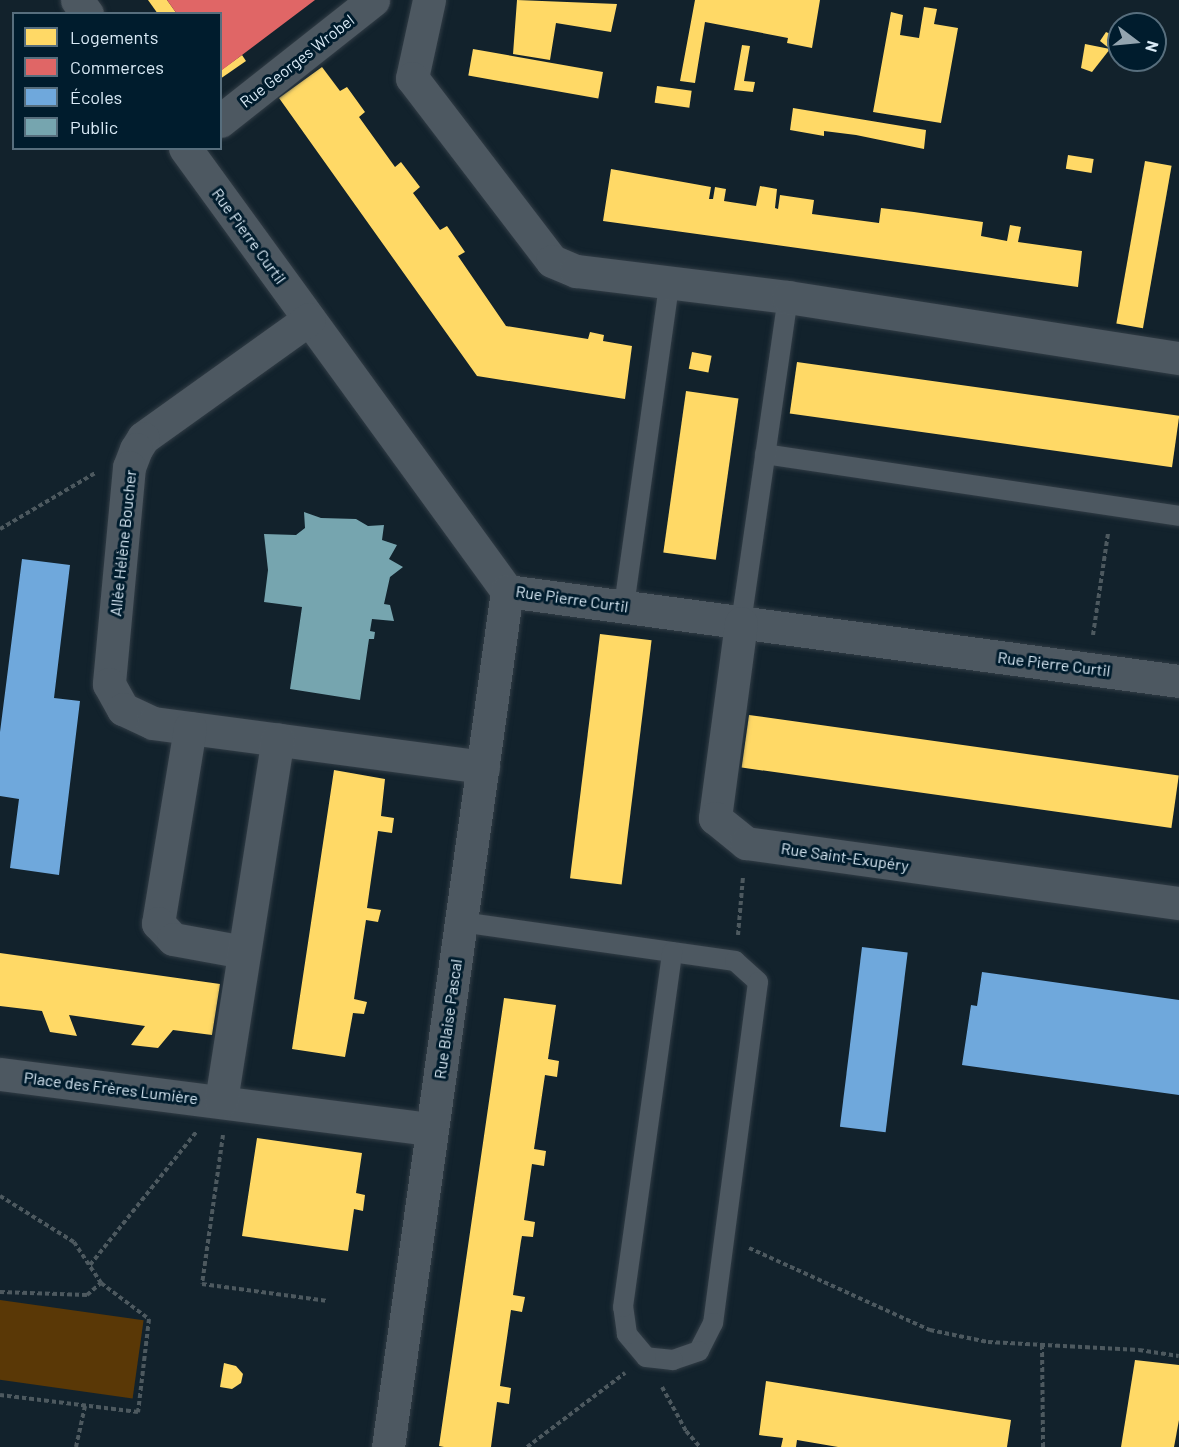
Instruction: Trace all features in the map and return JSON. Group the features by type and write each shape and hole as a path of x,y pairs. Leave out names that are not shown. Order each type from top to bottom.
{"street":[{"name":"Rue Georges Wrobel","path":"222,119 373,0"},
{"path":"429,0 412,78 552,261 576,271 788,297 1179,358"},
{"name":"Rue Pierre Curtil","path":"186,150 507,591 1179,681"},
{"name":"Allée Hélène Boucher","path":"309,319 143,438 136,449 129,467 109,684 123,709 153,723 483,767"},
{"name":"Rue Blaise Pascal","path":"388,1447 507,591"},
{"path":"741,623 715,818 746,843"},
{"path":"190,728 158,923 173,939 244,952"},
{"path":"221,1101 278,740"},
{"name":"Rue Saint-Exupéry","path":"746,843 1179,903"},
{"name":"Place des Frères Lumière","path":"0,1074 432,1129"}],"lane":[{"path":"624,606 669,284"},
{"path":"741,623 788,297"},
{"path":"765,454 1179,516"},
{"path":"461,922 672,952 735,961 758,982 713,1323 699,1351 673,1360 646,1357 627,1334 623,1307 672,952"}],"path":[{"path":"0,529 136,449"},
{"path":"1089,668 1112,506"},
{"path":"735,961 746,843"},
{"path":"90,1265 221,1101"},
{"path":"221,1101 224,1125 202,1284 328,1301"},
{"path":"0,1196 74,1242 101,1283 149,1319 138,1412 0,1395"},
{"path":"724,1237 930,1330 988,1342 1139,1350 1179,1356"},
{"path":"0,1292 87,1295 101,1283"},
{"path":"1042,1345 1043,1447"},
{"path":"527,1447 646,1357 686,1431 700,1447"},
{"path":"76,1447 85,1406"}],"shaded area":[{"path":"0,1300 144,1320 133,1398 0,1380"}],"building: Logements":[{"path":"148,0 167,0 176,12 157,12"},
{"path":"517,0 617,4 611,32 556,23 550,60 513,54"},
{"path":"695,0 820,0 812,48 787,43 788,38 705,22 695,83 680,81"},
{"path":"924,7 937,9 934,24 958,28 941,123 873,112 891,12 903,15 900,35 919,38"},
{"path":"1106,32 1107,32 1107,47 1100,41"},
{"path":"1085,44 1107,48 1107,53 1092,72 1081,68"},
{"path":"742,45 750,46 744,81 755,82 753,92 734,90"},
{"path":"473,49 603,72 598,99 468,76"},
{"path":"242,55 246,61 222,78 222,70"},
{"path":"322,67 340,91 347,87 365,112 359,117 395,167 401,162 420,187 413,193 440,230 447,226 465,252 458,256 506,326 588,339 590,332 604,335 603,341 632,346 625,399 477,376 279,98"},
{"path":"657,86 692,91 689,108 655,103"},
{"path":"793,108 926,130 924,149 856,135 824,131 824,136 790,130"},
{"path":"1068,155 1094,159 1091,173 1066,169"},
{"path":"1145,161 1172,166 1143,328 1116,323"},
{"path":"611,169 711,187 709,199 713,199 715,187 726,189 724,201 756,206 760,186 777,189 775,208 778,209 780,195 814,200 812,214 879,223 881,208 914,212 983,222 981,236 1007,241 1010,225 1021,227 1018,242 1082,251 1078,287 603,221"},
{"path":"692,352 712,356 708,373 689,369"},
{"path":"797,362 1179,416 1172,467 790,413"},
{"path":"686,391 738,398 716,560 663,552"},
{"path":"600,634 652,640 622,885 570,878"},
{"path":"749,715 1179,775 1171,828 742,767"},
{"path":"334,770 385,779 381,816 394,818 392,833 378,831 367,908 381,910 378,922 366,920 354,999 367,1002 364,1014 353,1013 345,1057 292,1049"},
{"path":"0,953 220,984 212,1035 173,1030 158,1048 131,1045 145,1026 69,1015 77,1036 50,1032 42,1011 0,1006"},
{"path":"504,998 556,1005 548,1059 559,1061 557,1077 545,1075 534,1149 546,1151 544,1166 532,1164 524,1220 535,1222 533,1237 522,1236 513,1295 525,1297 522,1312 511,1310 500,1386 511,1388 509,1404 497,1402 491,1447 444,1447 439,1446"},
{"path":"257,1138 362,1153 356,1193 365,1195 363,1211 354,1209 348,1251 242,1236"},
{"path":"1135,1360 1179,1365 1179,1420 1174,1447 1121,1447"},
{"path":"224,1363 236,1366 243,1374 241,1383 232,1389 220,1387"},
{"path":"766,1381 1011,1420 1007,1447 838,1447 797,1440 796,1447 781,1447 783,1438 759,1435"}],"building: Commerces":[{"path":"167,0 315,0 222,70 222,12 176,12"}],"building: Écoles":[{"path":"22,559 70,565 54,698 80,701 59,875 10,868 19,799 0,796 0,732"},
{"path":"862,947 908,953 886,1132 840,1127"},
{"path":"982,972 1179,1000 1179,1095 962,1065 971,1005 977,1006"}],"building: Public":[{"path":"304,512 321,518 356,519 368,526 384,525 382,540 397,545 389,559 403,567 390,577 384,604 390,605 394,621 372,619 370,631 375,632 374,639 369,639 360,700 290,689 302,607 264,602 268,570 264,534 296,535 305,528"}]}
